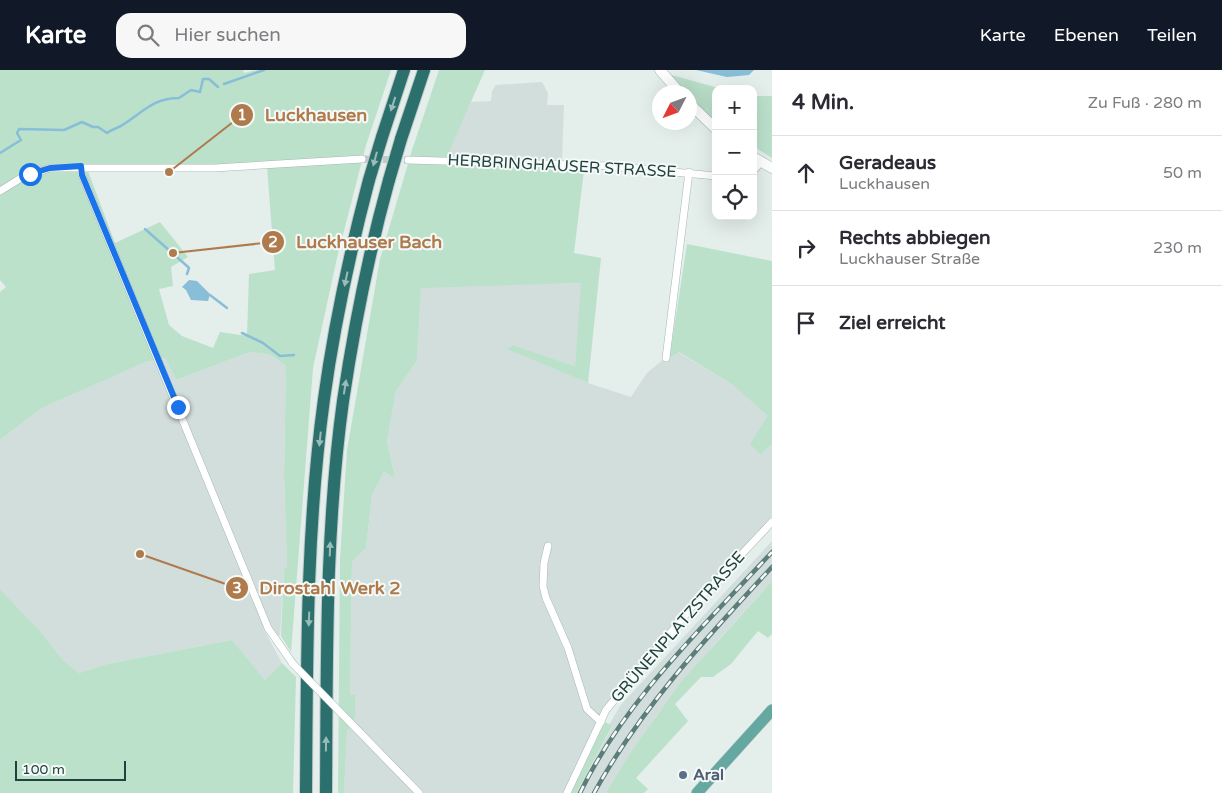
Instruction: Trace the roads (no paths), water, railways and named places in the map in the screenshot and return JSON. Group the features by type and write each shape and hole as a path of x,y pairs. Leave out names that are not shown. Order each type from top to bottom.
{"highway":[{"path":"306,793 311,541 324,400 334,338 369,180 404,70"},
{"path":"326,793 330,540 343,402 360,301 389,180 424,70"}],"main road":[{"path":"660,70 673,85"},
{"path":"697,111 712,125"},
{"path":"757,159 772,168"},
{"path":"697,793 772,710"}],"street":[{"path":"0,191 21,178 44,169 81,166 215,168 362,159"},
{"name":"HERBRINGHAUSER STRASSE","path":"408,160 609,166 712,175"},
{"path":"81,166 82,175 268,628 293,664 419,793"},
{"path":"666,358 689,172"},
{"name":"GRÜNENPLATZSTRASSE","path":"566,793 606,710 629,680 692,607 772,522"},
{"path":"548,546 544,563 546,598 568,648 587,709 601,722"}],"water":[{"path":"696,70 754,70 749,75 727,77"},
{"path":"189,280 197,281 210,294 208,301 191,300 186,290 182,287"}],"waterway":[{"path":"224,84 264,70"},
{"path":"0,153 21,140 17,133 19,129 64,130 82,122 98,127 107,133 163,100 179,98 191,90 200,92 203,79 209,79 218,87"},
{"path":"145,229 189,268 187,274"},
{"path":"210,295 227,308"},
{"path":"242,333 263,343 280,356 294,355"}],"tunnel":[{"path":"362,159 408,160"}],"railway":[{"path":"580,793 598,759 642,696 693,637 772,552"},
{"path":"594,793 632,732 676,675 772,567"}],"place":[{"name":"Luckhausen","path":"169,172"},
{"name":"Luckhauser Bach","path":"173,253"},
{"name":"Dirostahl Werk 2","path":"140,554"},
{"name":"Aral","path":"683,775"}]}
